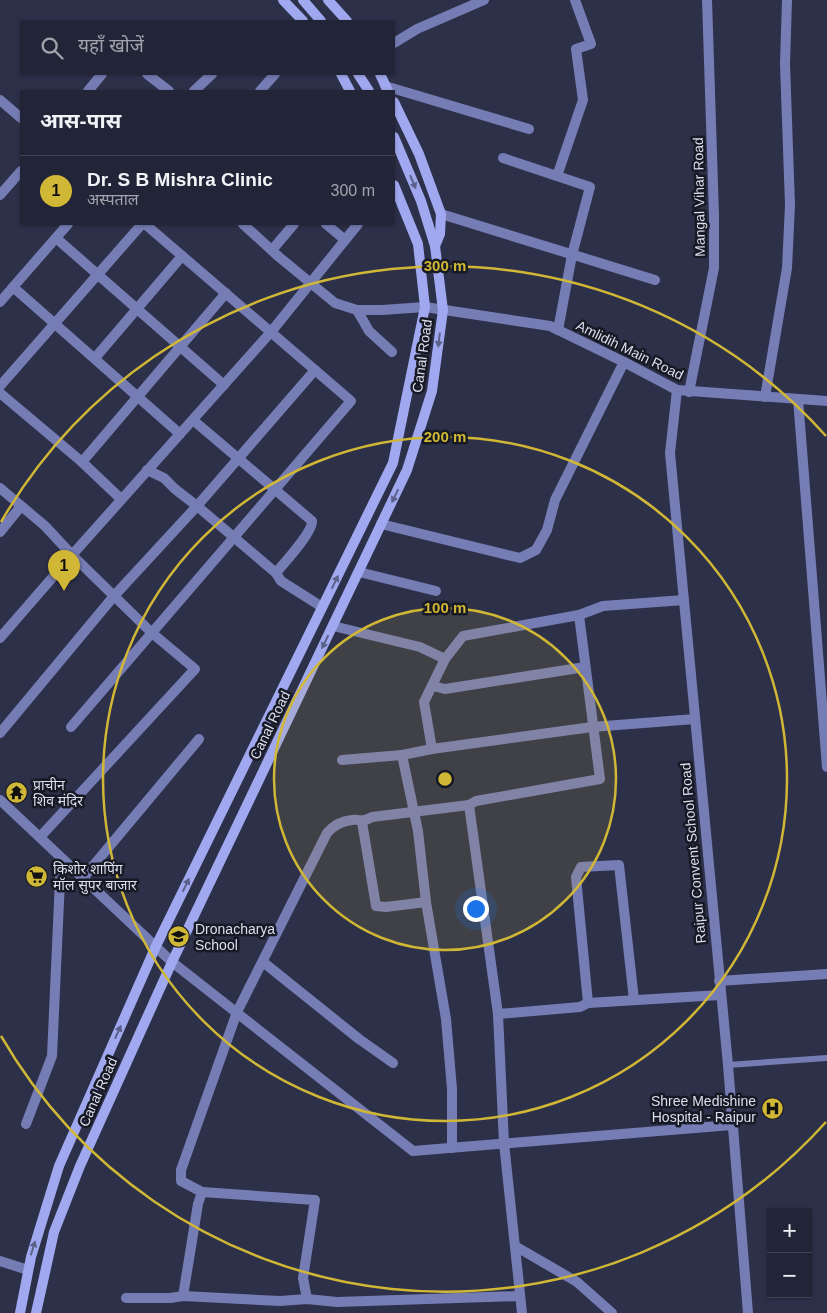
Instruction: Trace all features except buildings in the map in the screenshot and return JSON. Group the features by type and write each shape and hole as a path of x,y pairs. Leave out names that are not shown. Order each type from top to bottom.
{"main road":[{"path":"283,0 302,20"},
{"path":"303,0 319,20"},
{"path":"328,0 346,20"},
{"path":"342,75 349,90"},
{"path":"359,75 368,90"},
{"path":"380,75 387,88"},
{"path":"395,104 419,154 441,214 440,234 435,246"},
{"name":"Canal Road","path":"36,1313 54,1232 80,1166 172,962 407,470 432,391 442,310 435,246 420,201 395,139"},
{"name":"Canal Road","path":"20,1313 31,1257 59,1166 156,946 393,463 425,307 418,244 395,187"}],"street":[{"path":"395,42 417,29 484,0"},
{"path":"558,176 583,100 576,50 591,44 575,0"},
{"name":"Mangal Vihar Road","path":"689,392 714,268 707,0"},
{"path":"765,397 787,268 790,205 785,64 787,0"},
{"path":"89,90 101,75"},
{"path":"148,75 168,90"},
{"path":"195,90 211,75"},
{"path":"261,90 274,75"},
{"path":"395,90 529,129"},
{"path":"0,100 20,117"},
{"path":"503,158 590,187 572,255 558,330"},
{"path":"1,191 20,172"},
{"path":"441,214 655,280"},
{"path":"0,302 67,225"},
{"path":"0,386 142,225"},
{"path":"71,728 351,401 144,225"},
{"name":"Amlidih Main Road","path":"244,225 335,303 357,310 425,307 550,326 677,390 827,401"},
{"path":"272,250 293,225"},
{"path":"327,225 345,240"},
{"path":"0,638 271,332 357,225"},
{"path":"56,238 224,385"},
{"path":"95,358 182,256"},
{"path":"13,287 180,434"},
{"path":"82,462 226,293"},
{"path":"357,310 369,331 392,352"},
{"path":"382,524 520,558 536,550 547,530 554,500 624,362"},
{"path":"0,733 114,596 197,506 315,370"},
{"name":"Raipur Convent School Road","path":"677,390 670,453 728,1065 748,1313"},
{"path":"0,393 82,462 121,500"},
{"path":"798,399 827,767"},
{"path":"192,420 312,520 307,534 276,573"},
{"path":"148,470 164,478 175,490 197,506 276,573 281,581 322,607"},
{"path":"0,488 45,526 152,633 195,669 40,838"},
{"path":"0,532 21,506"},
{"path":"359,572 436,591"},
{"path":"432,748 424,702 445,659 463,636 579,615 603,606 684,600"},
{"path":"307,1299 304,1278 315,1200 202,1192 181,1181 181,1170 237,1012 326,833 333,826 353,820 362,822 372,817 469,805 476,801 600,780 579,615"},
{"path":"333,626 420,647 445,659"},
{"path":"432,686 445,689 585,667"},
{"path":"342,760 402,755 432,748 592,727 695,719"},
{"path":"82,878 199,739"},
{"path":"402,755 418,831 426,902 446,1019 452,1089 452,1148"},
{"path":"0,800 172,962 413,1151 732,1125"},
{"path":"469,805 498,1014 504,1144 522,1313"},
{"path":"362,822 376,906 386,907 426,902"},
{"path":"26,1124 52,1056 61,858"},
{"path":"588,1003 576,877 581,867 619,865 634,1000"},
{"path":"263,962 393,1064"},
{"path":"719,981 827,974"},
{"path":"498,1014 580,1007 588,1003 720,995"},
{"path":"183,1296 198,1204 202,1192"},
{"path":"515,1246 577,1282 612,1313"},
{"path":"0,1261 28,1270"},
{"path":"126,1298 170,1298 183,1296 280,1301 307,1299 337,1302 520,1296"}],"lane":[{"path":"728,1065 827,1058"}],"place":[{"name":"Dr. S B Mishra Clinic","path":"64,591"},
{"name":"प्राचीन शिव मंदिर","path":"17,793"},
{"name":"किशोर शापिंग मॉल सुपर बाजार","path":"37,877"},
{"name":"Dronacharya School","path":"179,937"},
{"name":"Shree Medishine Hospital - Raipur","path":"772,1109"}]}
